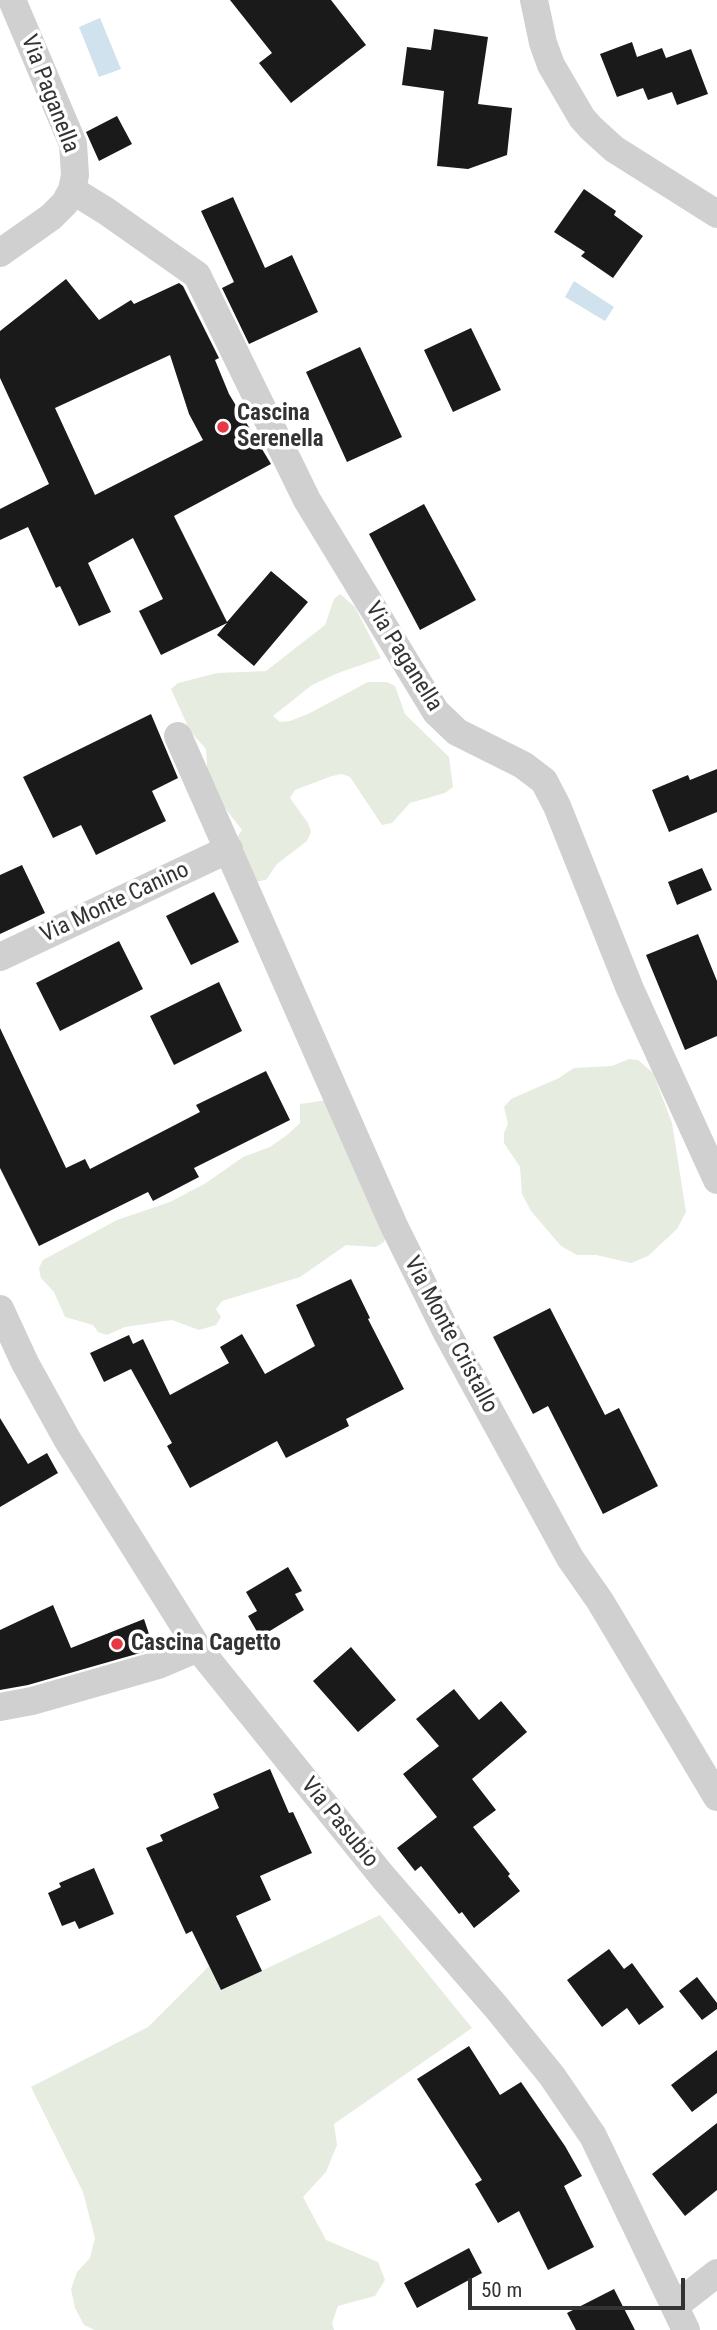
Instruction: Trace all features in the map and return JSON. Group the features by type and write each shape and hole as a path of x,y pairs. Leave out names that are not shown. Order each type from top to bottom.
{"street":[{"name":"Via Paganella","path":"12,0 73,144 75,175 72,190 197,275 307,500 436,712 457,732 523,765 544,781 557,806 630,989 717,1180"},
{"path":"534,0 543,43 551,65 582,118 614,149 717,214"},
{"path":"0,253 51,217 65,203 72,190"},
{"name":"Via Monte Cristallo","path":"178,736 394,1226 447,1333 570,1558 600,1601 717,1797"},
{"name":"Via Monte Canino","path":"0,957 229,849"},
{"name":"Via Pasubio","path":"0,1309 25,1363 67,1439 198,1648 383,1877 497,2008 552,2076 593,2136 680,2318"},
{"path":"0,1707 32,1701 158,1665 198,1648"},
{"path":"680,2318 717,2273"}],"shaded area":[{"path":"340,594 355,607 381,658 312,685 273,716 280,722 290,721 368,682 387,682 395,686 405,714 449,757 453,787 445,793 410,803 392,823 382,825 350,777 342,774 332,776 295,790 290,798 308,823 311,832 307,841 277,864 266,880 246,883 229,849 242,830 225,808 197,782 207,766 206,749 190,731 171,689 178,683 217,673 266,671 325,625 334,599"},
{"path":"629,1059 638,1060 653,1073 672,1123 686,1212 677,1229 648,1256 631,1263 596,1255 577,1255 561,1246 531,1211 522,1194 520,1167 504,1143 508,1124 504,1107 511,1099 559,1078 574,1068 612,1066"},
{"path":"327,1100 389,1224 384,1242 376,1247 346,1245 300,1277 222,1301 216,1309 221,1317 216,1325 199,1330 172,1320 125,1327 107,1335 98,1332 93,1325 65,1317 54,1292 41,1278 39,1268 43,1260 117,1220 170,1202 206,1183 243,1157 270,1147 300,1123 300,1104"},
{"path":"380,1915 472,2028 334,2124 337,2145 326,2172 303,2197 326,2240 378,2262 385,2280 375,2296 338,2306 332,2323 334,2330 95,2330 84,2325 75,2308 71,2289 77,2272 90,2258 95,2238 83,2192 31,2087 148,2027 209,1966 221,1990"}],"water":[{"path":"100,18 121,69 99,77 79,27"},
{"path":"574,281 614,307 605,321 565,297"}],"building":[{"path":"230,0 331,0 366,45 291,103 259,63 272,53"},
{"path":"434,29 488,37 478,104 512,108 507,155 468,169 437,166 444,91 402,85 407,47 431,50"},
{"path":"632,42 637,57 662,48 666,58 691,49 708,94 677,105 672,92 648,100 643,88 617,97 600,54"},
{"path":"117,116 132,144 99,161 86,132"},
{"path":"584,189 616,211 614,215 643,236 613,278 581,256 585,252 554,232"},
{"path":"233,197 265,268 292,255 318,312 249,344 222,288 234,282 201,211"},
{"path":"66,279 99,320 131,300 134,304 179,283 183,286 219,358 215,360 229,394 271,464 174,516 227,622 271,571 308,602 254,666 217,635 227,623 161,655 139,611 163,599 133,538 88,563 111,612 79,626 60,586 56,588 28,527 0,540 0,509 49,484 0,378 0,331","holes":["170,355 189,414 203,440 95,495 55,408"]},
{"path":"471,328 501,390 453,412 424,350"},
{"path":"360,347 402,437 347,462 306,372"},
{"path":"424,504 476,600 420,630 369,534"},
{"path":"151,714 178,778 152,791 166,821 96,855 81,825 53,838 23,777"},
{"path":"717,769 717,812 669,832 652,790 688,775 690,780"},
{"path":"22,865 45,913 0,934 0,875"},
{"path":"702,868 712,890 677,905 668,882"},
{"path":"214,892 239,942 191,965 166,916"},
{"path":"698,934 717,981 717,1036 685,1050 646,955"},
{"path":"119,941 143,989 60,1031 36,983"},
{"path":"219,982 242,1031 174,1065 150,1016"},
{"path":"0,1028 66,1168 85,1159 90,1169 200,1112 196,1105 266,1071 290,1120 194,1168 199,1177 153,1201 148,1192 39,1246 0,1168"},
{"path":"351,1279 404,1389 346,1419 349,1426 286,1458 277,1441 190,1488 167,1446 172,1443 131,1369 104,1382 90,1353 129,1335 133,1344 143,1339 170,1395 229,1363 220,1347 242,1334 265,1374 315,1346 296,1305"},
{"path":"550,1308 605,1415 619,1408 658,1486 603,1514 548,1406 533,1414 493,1337"},
{"path":"0,1418 28,1464 47,1453 58,1473 0,1507"},
{"path":"288,1567 302,1591 295,1594 304,1610 260,1637 248,1616 257,1611 246,1592"},
{"name":"Cascina Cagetto","path":"53,1605 71,1648 144,1619 154,1649 28,1685 0,1690 0,1630"},
{"path":"351,1647 396,1700 358,1732 313,1681"},
{"path":"454,1689 479,1720 501,1701 527,1732 472,1779 496,1810 473,1827 520,1891 474,1928 462,1912 459,1914 421,1866 415,1871 397,1848 437,1817 403,1774 439,1746 416,1719"},
{"path":"270,1769 289,1813 293,1812 312,1853 260,1876 271,1900 236,1916 262,1971 221,1990 192,1931 186,1934 146,1848 163,1841 160,1835 219,1808 213,1794"},
{"path":"94,1868 114,1914 79,1929 75,1921 62,1926 48,1893 61,1887 59,1883"},
{"path":"609,1949 624,1969 632,1963 664,2007 639,2025 627,2008 602,2027 567,1980"},
{"path":"697,1977 717,2003 717,2009 702,2020 679,1991"},
{"path":"469,2046 500,2095 521,2082 582,2176 564,2186 594,2247 548,2270 519,2211 498,2223 475,2184 482,2180 417,2079"},
{"path":"717,2050 717,2093 692,2112 671,2085"},
{"path":"717,2123 717,2190 685,2216 652,2174"},
{"path":"469,2248 482,2273 417,2308 404,2283"},
{"path":"614,2289 635,2330 576,2330 567,2313"}],"place":[{"name":"Cascina Serenella","path":"223,427"},
{"name":"Cascina Cagetto","path":"117,1644"}]}
